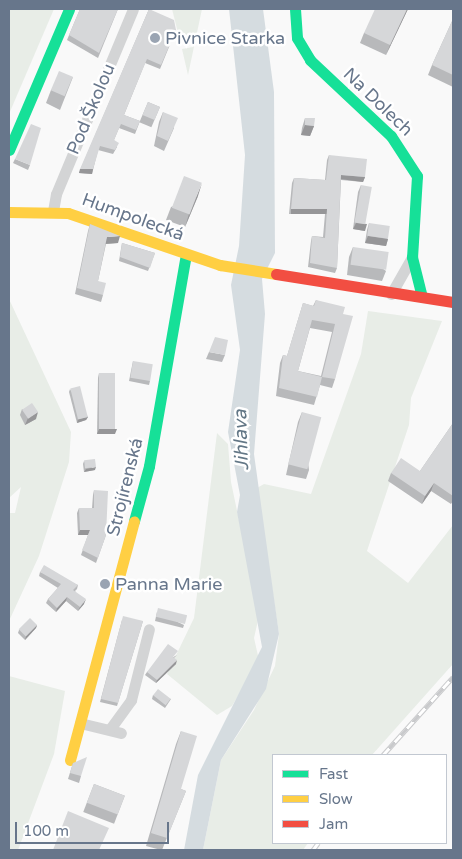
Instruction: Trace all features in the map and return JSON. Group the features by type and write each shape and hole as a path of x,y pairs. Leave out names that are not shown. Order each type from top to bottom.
{"street":[{"path":"9,150 69,9"},
{"name":"Pod Školou","path":"53,211 56,194 132,9"},
{"name":"Na Dolech","path":"295,9 297,38 310,60 365,108 409,160 418,189 412,257 422,297"},
{"name":"Humpolecká","path":"9,212 53,211 100,221 186,255"},
{"path":"186,255 220,265 289,278 453,302"},
{"name":"Strojírenská","path":"70,760 149,466 186,255"},
{"name":"Na Dolech","path":"391,294 412,257"},
{"path":"80,723 115,731 131,700 149,629"}],"shaded area":[{"path":"9,9 54,9 9,114"},
{"path":"172,9 202,9 188,75 182,49 193,47 191,35 179,37"},
{"path":"9,299 71,432 69,462 39,556 9,621 9,513 15,513 21,487 9,498"},
{"path":"368,311 442,321 411,398 409,425 367,551 408,583 453,525 453,664 373,754 272,754 272,844 307,844 303,850 203,850 221,760 254,710 275,666 279,634 257,488 264,484 311,494 361,354"},
{"path":"217,433 228,444 231,482 259,616 254,638 259,660 232,706 217,715 167,674 194,618"},
{"path":"9,676 65,691 54,754 18,850 9,850"}],"water":[{"name":"Jihlava","path":"229,9 263,9 274,92 275,253 262,279 265,314 254,454 279,634 266,689 221,760 203,850 184,850 198,775 262,647 237,512 240,495 228,432 240,350 231,285 239,246 245,155"}],"building":[{"path":"80,9 118,9 99,53 69,35"},
{"path":"149,9 174,20 176,30 161,65 147,59 124,115 140,121 136,130 121,124 114,140 119,143 115,150 100,146 93,169 80,169"},
{"path":"375,9 407,9 390,45 364,33"},
{"path":"453,19 453,75 432,65"},
{"path":"59,71 73,77 65,96 51,90"},
{"path":"148,102 160,107 154,120 143,115"},
{"path":"163,112 178,118 168,141 157,136"},
{"path":"305,118 315,118 314,126 305,125"},
{"path":"31,124 41,128 30,165 15,159"},
{"path":"329,155 367,159 365,177 341,175 337,268 310,263 312,236 325,238 327,209 291,209 294,178 326,180"},
{"path":"184,176 202,183 190,215 172,208"},
{"path":"361,185 372,187 365,224 354,222"},
{"path":"369,223 390,226 388,239 367,236"},
{"path":"90,224 120,236 107,237 98,281 106,283 103,295 77,288"},
{"path":"122,243 155,253 150,268 120,257"},
{"path":"353,247 389,252 386,270 350,265"},
{"path":"316,300 345,307 343,314 353,316 335,379 322,377 317,397 279,388 283,355 287,356 303,303 314,306","holes":["312,320 335,324 322,377 298,371"]},
{"path":"215,337 228,340 225,355 209,352"},
{"path":"133,361 153,364 150,381 130,378"},
{"path":"99,373 115,373 115,429 99,429"},
{"path":"80,386 88,417 78,419 70,388"},
{"path":"32,403 38,412 28,419 22,410"},
{"path":"302,412 321,417 307,469 288,464"},
{"path":"453,423 453,496 434,483 425,496 391,473 401,458 420,471"},
{"path":"95,459 96,467 85,468 84,460"},
{"path":"94,490 108,491 106,535 98,558 82,550 90,530 80,530 79,508 94,508"},
{"path":"44,565 78,585 73,590 86,599 80,607 67,597 57,608 48,599 61,584 40,572"},
{"path":"158,608 187,615 185,624 156,617"},
{"path":"123,616 143,621 118,703 101,699"},
{"path":"30,618 37,625 26,636 19,629"},
{"path":"168,644 178,651 173,657 177,660 157,680 147,672"},
{"path":"158,689 171,699 166,705 153,695"},
{"path":"181,731 197,736 181,789 186,791 167,838 151,833"},
{"path":"87,757 81,776 70,773 73,763"},
{"path":"94,784 125,796 118,814 87,803"},
{"path":"68,811 109,828 99,850 53,850"}],"railway":[{"path":"384,754 453,677"},
{"path":"313,850 317,844"}],"traffic: fast":[{"path":"9,150 69,9"},
{"path":"295,9 297,38 310,60 391,136 417,176 412,257 422,297"},
{"path":"134,521 149,466 186,255"}],"traffic: slow":[{"path":"9,212 68,213 220,265 276,274"},
{"path":"70,760 134,521"}],"traffic: jam":[{"path":"276,274 453,302"}],"place":[{"name":"Pivnice Starka","path":"155,38"},
{"name":"Panna Marie","path":"105,584"}]}
